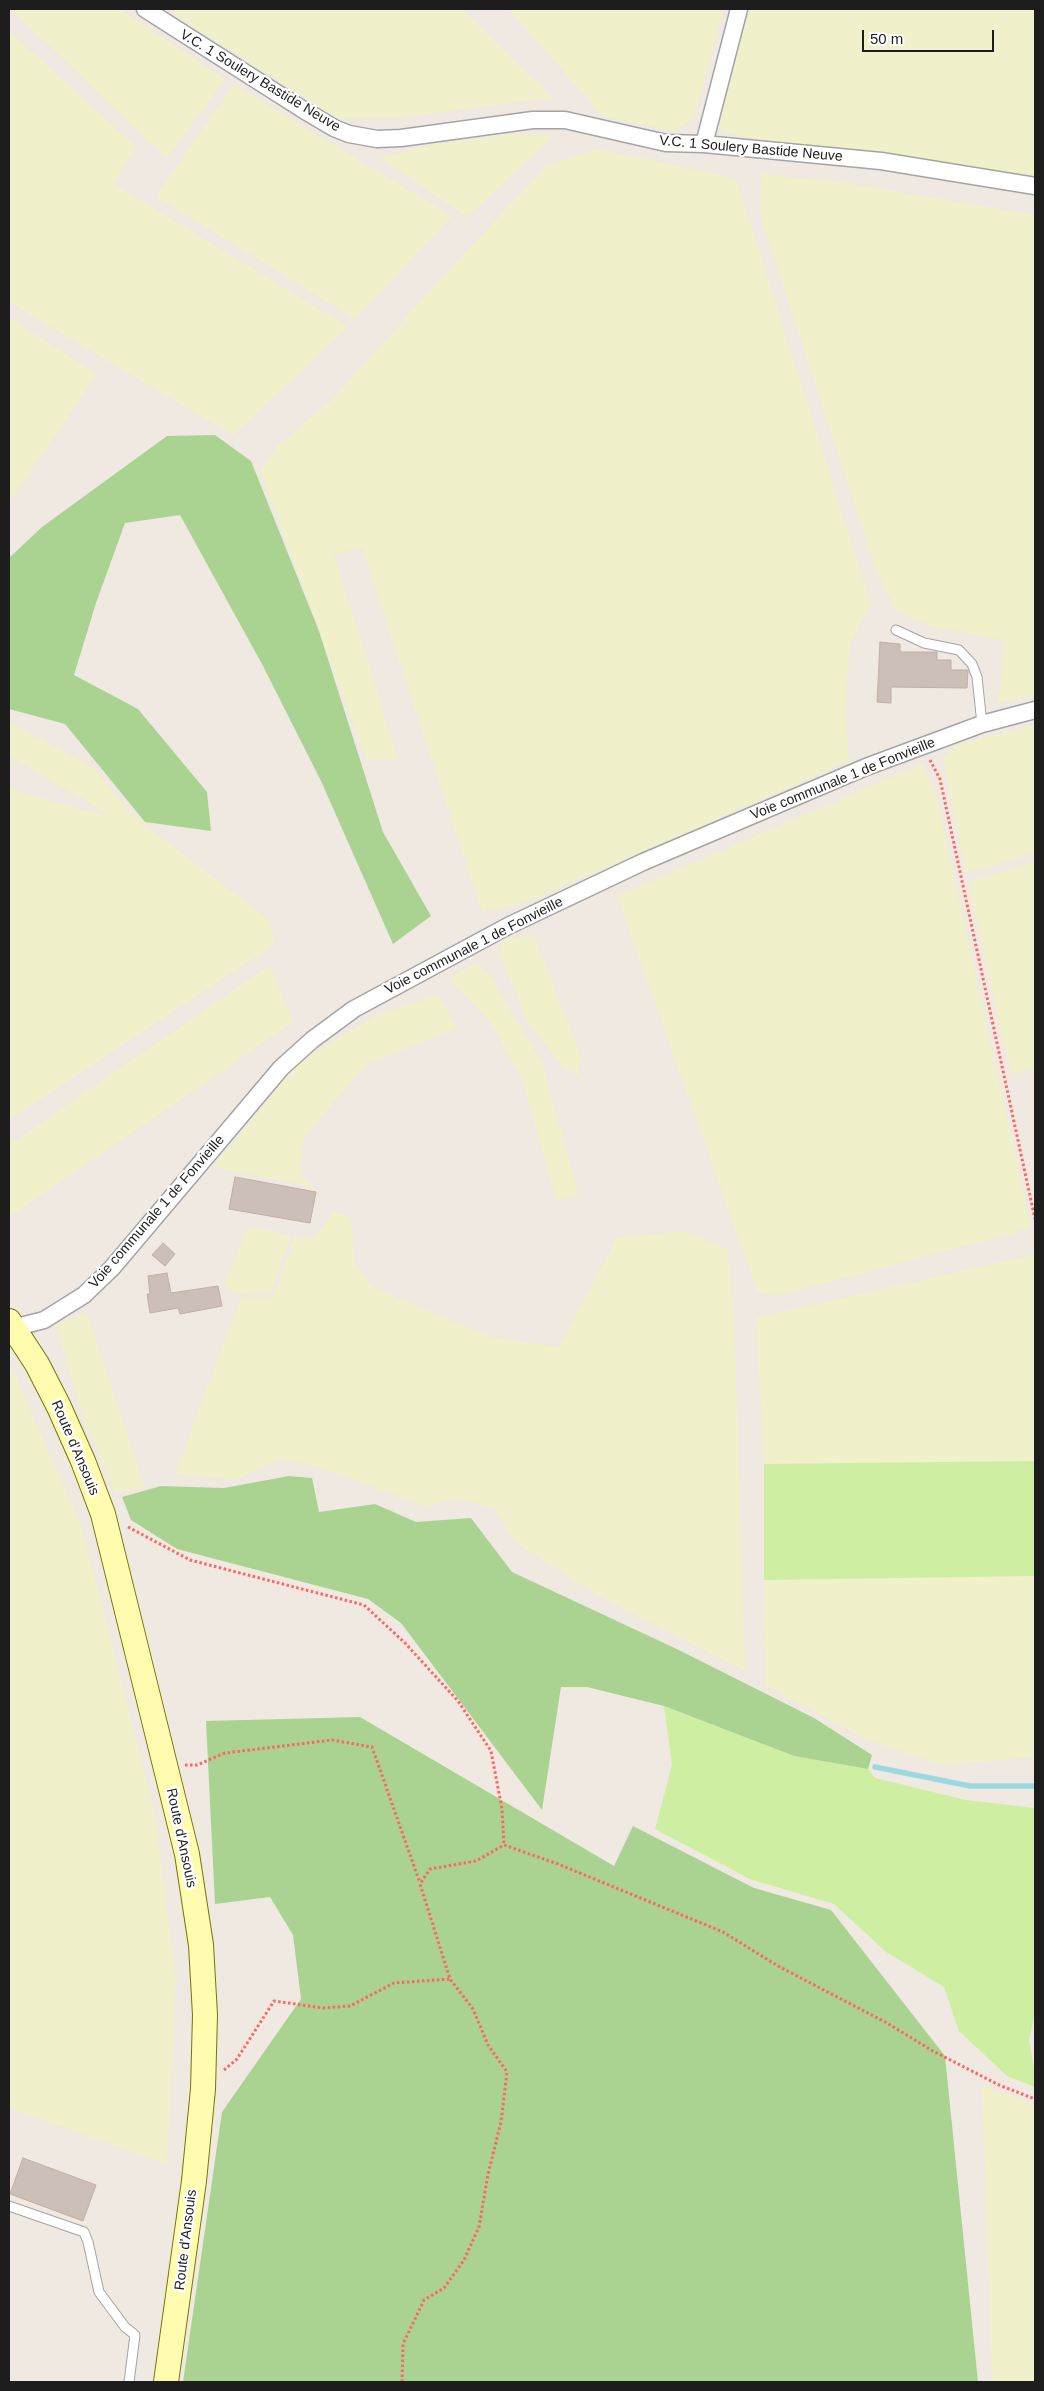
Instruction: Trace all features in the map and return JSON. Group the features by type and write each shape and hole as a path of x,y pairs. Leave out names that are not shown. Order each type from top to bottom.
{"street":[{"name":"V.C. 1 Soulery Bastide Neuve","path":"145,9 302,110 349,134 377,139 401,138 533,120 565,120 666,143 704,144 881,161 1035,186"},
{"path":"704,144 739,9"},
{"name":"Voie communale 1 de Fonvieille","path":"10,1326 44,1320 84,1295 112,1268 281,1068 312,1040 354,1009 508,926 643,862 923,745 982,724 1035,710"},
{"name":"Route d'Ansouis","path":"10,1326 37,1364 60,1407 103,1514 187,1854 201,1945 205,2015 203,2089 194,2181 166,2382"}],"lane":[{"path":"896,630 924,643 959,650 972,664 977,677 982,724"},
{"path":"9,2206 84,2232 99,2292 125,2327 135,2335 129,2382"}],"path":[{"path":"923,745 940,780 1035,1220"},
{"path":"103,1514 190,1560 364,1605 405,1644 458,1701 491,1751 502,1809 504,1846"},
{"path":"165,1766 197,1765 225,1753 332,1740 372,1747 420,1884 450,1979 473,2009 488,2044 507,2072 501,2122 488,2174 479,2227 464,2260 444,2288 424,2300 403,2344 402,2382"},
{"path":"420,1884 430,1869 476,1861 504,1846 558,1864 723,1932 778,1966 887,2023 931,2050 999,2085 1035,2099"},
{"path":"203,2089 237,2059 274,2001 323,2008 350,2006 394,1983 450,1979"}],"green space":[{"path":"11,9 120,9 225,79 167,158"},
{"path":"169,9 462,9 553,98 397,118 340,119 201,32"},
{"path":"508,9 724,9 694,118 674,131 604,117"},
{"path":"745,9 1035,9 1035,180 730,134 719,128"},
{"path":"9,31 135,146 114,184 348,327 233,435 9,302"},
{"path":"234,85 452,216 355,319 156,196"},
{"path":"511,134 553,136 467,217 380,157 427,146"},
{"path":"596,149 736,178 871,605 850,643 845,709 849,761 520,905 482,911 362,548 334,554 398,759 367,760 260,470 277,446 332,400 452,266 547,166"},
{"path":"761,174 847,183 1035,215 1035,694 998,704 1005,641 930,626 896,610 876,571 760,214"},
{"path":"9,318 97,374 9,502"},
{"path":"215,435 251,461 319,631 383,832 431,916 393,944 321,781 263,666 180,515 125,523 96,603 74,675 138,709 207,792 211,831 145,822 65,724 9,709 9,558 42,527 167,436"},
{"path":"9,722 93,768 132,815 269,920 274,945 9,1120 9,789 109,817 89,802 9,756"},
{"path":"1035,725 1035,853 966,873 943,758 955,745"},
{"path":"922,764 936,795 1031,1228 777,1296 758,1293 617,896"},
{"path":"1035,862 1035,1067 1011,1074 968,882"},
{"path":"534,935 581,1057 578,1076 563,1067 527,1020 500,956 503,939"},
{"path":"473,964 486,970 542,1063 578,1193 557,1202 523,1082 491,1023 449,979"},
{"path":"270,965 293,1022 9,1217 9,1145"},
{"path":"438,995 457,1028 366,1064 304,1137 299,1174 317,1188 213,1167 300,1061 377,1015"},
{"path":"334,1212 351,1217 354,1261 372,1287 491,1337 559,1347 617,1238 680,1231 728,1249 735,1340 745,1671 599,1596 514,1541 494,1508 457,1498 426,1506 319,1467 280,1459 236,1480 175,1474 241,1297 273,1297 294,1239 313,1239"},
{"path":"249,1226 291,1236 271,1292 234,1294 225,1284"},
{"path":"1035,1254 1035,1461 764,1464 756,1318"},
{"path":"87,1312 145,1487 115,1493 82,1413 56,1325"},
{"path":"9,1361 82,1528 155,1816 176,1980 167,2164 11,2109 9,2105"},
{"path":"1035,1461 1035,1576 764,1580 764,1464"},
{"path":"289,1476 312,1478 319,1512 375,1504 416,1522 471,1518 512,1572 681,1651 814,1718 872,1755 868,1769 794,1756 664,1706 587,1687 561,1687 542,1810 401,1623 368,1599 177,1549 131,1520 122,1497 161,1486 224,1488"},
{"path":"1035,1576 1035,1757 941,1765 865,1739 765,1685 764,1580"},
{"path":"664,1706 794,1756 868,1769 875,1778 966,1800 1035,1808 1035,2012 1029,2040 1035,2073 1035,2087 1007,2076 959,2031 944,1987 886,1952 834,1904 750,1879 655,1829 672,1765"},
{"path":"360,1717 614,1866 633,1826 754,1888 831,1910 945,2056 978,2382 183,2382 222,2112 301,1999 293,1935 270,1897 215,1904 206,1721"},
{"path":"982,2085 1035,2105 1035,2382 992,2382"}],"building":[{"path":"880,642 900,644 900,652 937,652 937,660 951,660 951,670 968,670 967,688 891,687 891,703 877,702"},
{"path":"235,1177 316,1192 310,1223 229,1209"},
{"path":"163,1243 175,1254 165,1266 152,1255"},
{"path":"167,1273 171,1293 218,1286 222,1306 180,1314 178,1308 150,1313 147,1294 150,1294 148,1276"},
{"path":"23,2158 96,2185 83,2221 10,2194"}],"waterway":[{"path":"875,1767 970,1786 1035,1786"}]}
